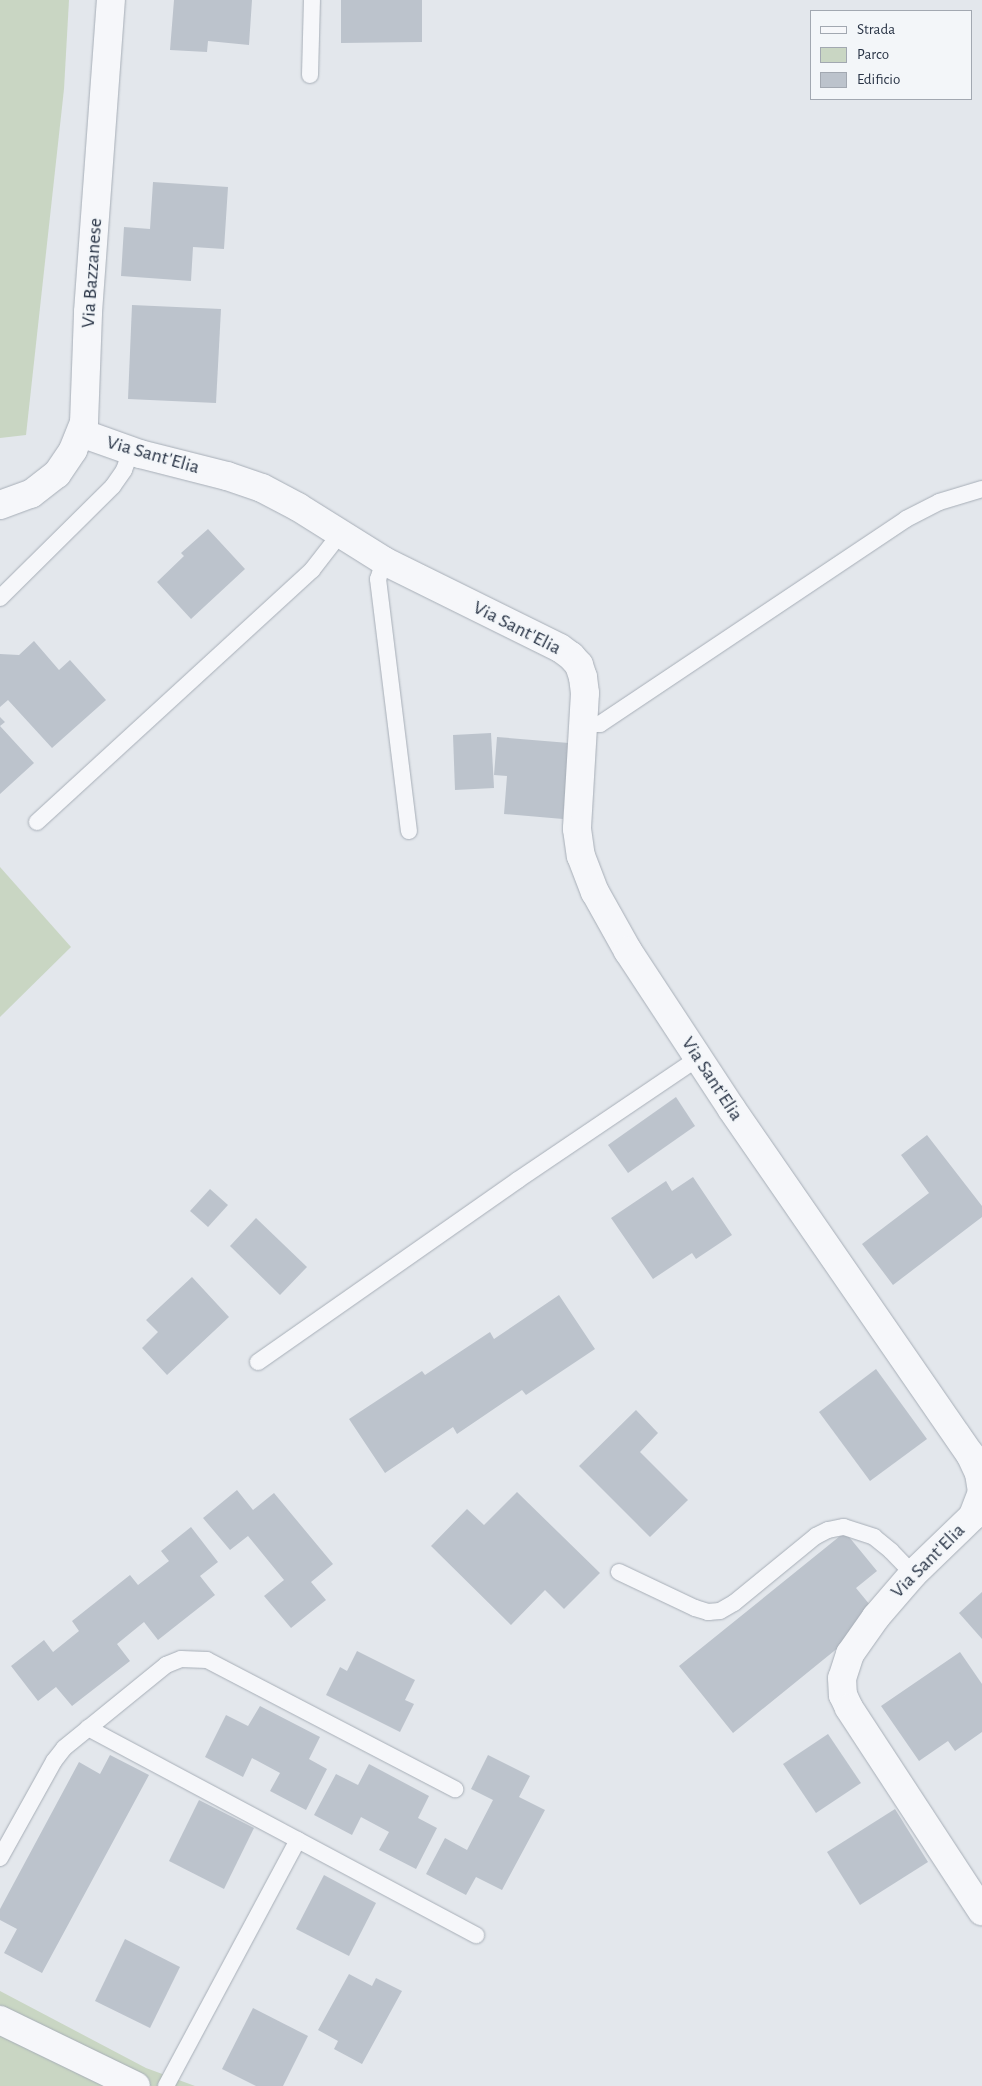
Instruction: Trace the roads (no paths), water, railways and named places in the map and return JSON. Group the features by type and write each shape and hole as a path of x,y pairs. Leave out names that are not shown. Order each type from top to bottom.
{"street":[{"name":"Via Bazzanese","path":"0,505 31,494 49,481 68,459 81,433 86,412 88,312 112,0"},
{"name":"Via Sant'Elia","path":"81,433 131,451 252,484 286,500 384,562 571,656 579,665 583,677 584,725 576,819 581,856 595,892 620,938 698,1058 970,1454 977,1467 982,1492 973,1516 913,1574 876,1617 850,1654 843,1672 842,1689 850,1708 978,1895"},
{"path":"0,2020 136,2086"}],"lane":[{"path":"310,75 312,0"},
{"path":"0,598 113,486 124,470 131,451"},
{"path":"584,725 600,724 906,519 939,502 982,489"},
{"path":"38,822 312,570 340,534"},
{"path":"384,562 378,579 409,831"},
{"path":"258,1362 518,1180 698,1058"},
{"path":"619,1572 694,1608 708,1612 720,1611 734,1603 816,1536 828,1530 844,1527 874,1537 891,1551 913,1574"},
{"path":"0,1858 54,1761 69,1744 172,1661 200,1658 455,1789"},
{"path":"88,1728 476,1935"},
{"path":"166,2086 298,1840"}]}
